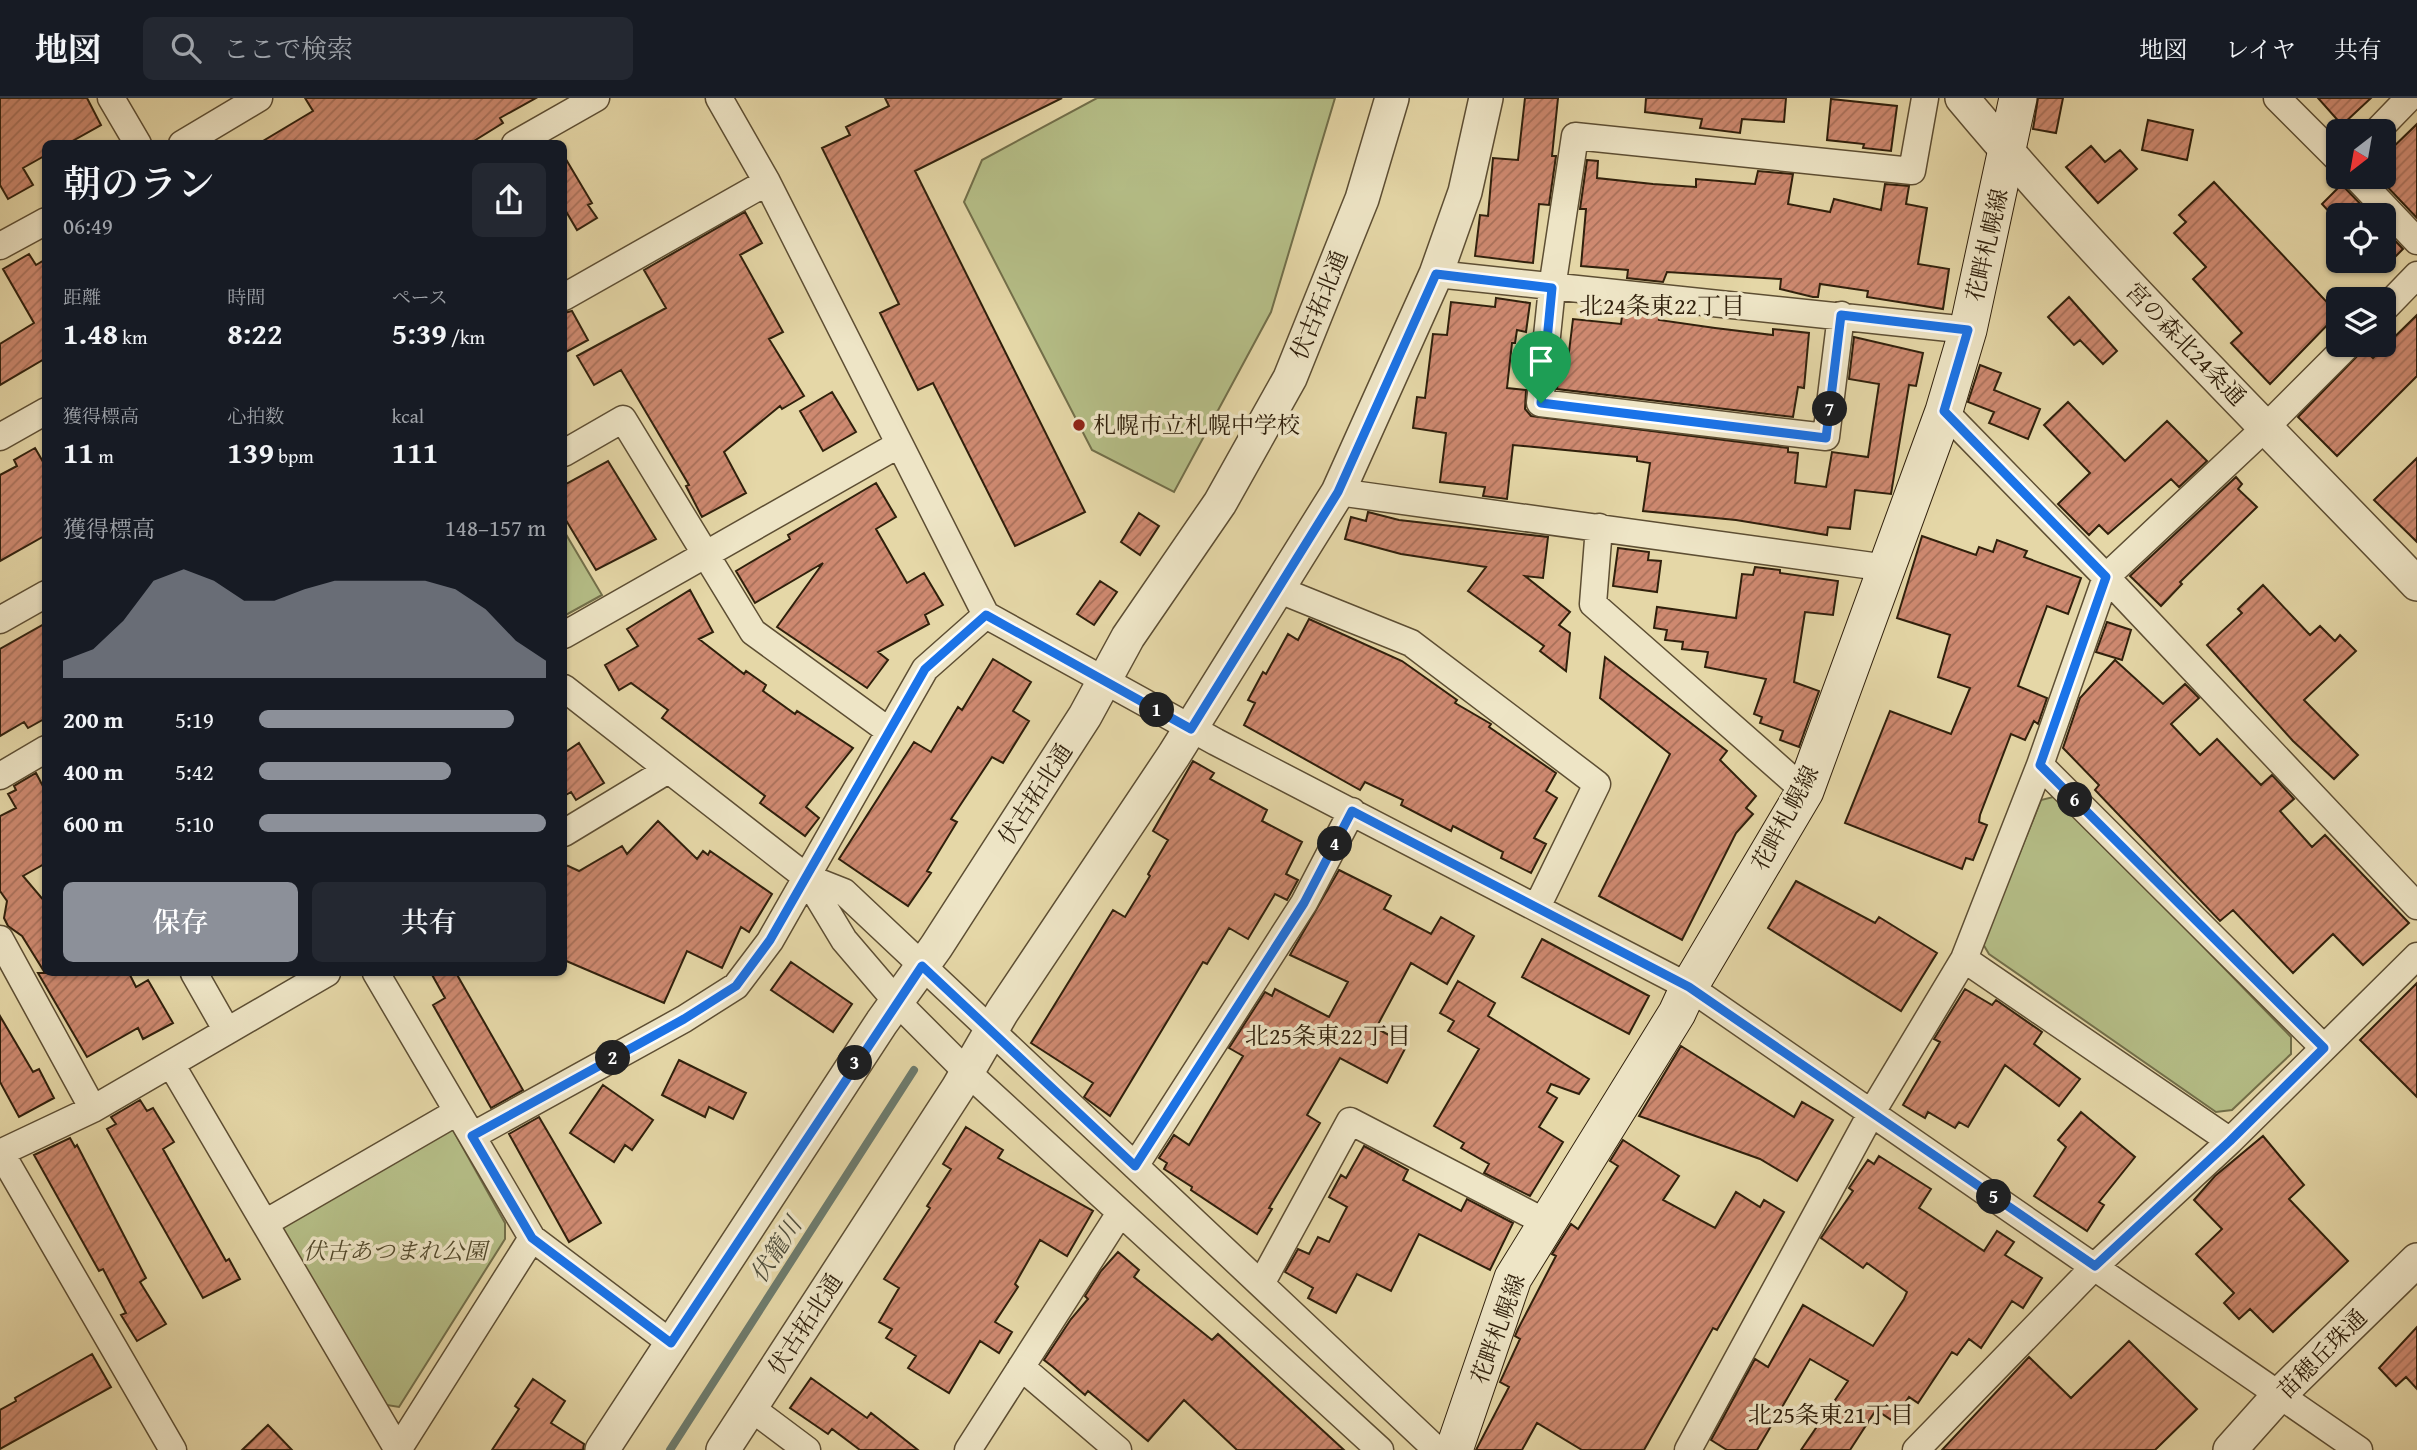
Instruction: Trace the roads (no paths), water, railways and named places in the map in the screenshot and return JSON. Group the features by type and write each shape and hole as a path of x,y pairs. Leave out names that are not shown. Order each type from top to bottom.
{"main road":[{"name":"花畔札幌線","path":"1454,1450 1513,1278 1677,1013 1689,987 1805,791 1944,411 1968,330 2018,98"}],"street":[{"path":"111,98 136,140"},
{"path":"189,140 259,98"},
{"path":"522,140 596,98"},
{"path":"719,98 767,182 986,615 1191,729 1689,987 2359,1450"},
{"name":"伏古拓北通","path":"601,1450 1085,716 1128,636 1220,503 1290,378 1362,199 1392,98"},
{"name":"伏古拓北通","path":"723,1450 991,1031 1191,729 1338,492 1436,274 1465,192 1486,98"},
{"path":"1841,315 1826,438 1541,403 1552,288 1575,136 1912,171 1925,98"},
{"name":"宮の森北24条通","path":"1962,98 2008,153 2417,584"},
{"path":"2277,98 2326,147"},
{"path":"2389,119 2409,98"},
{"path":"567,295 767,182"},
{"path":"2367,189 2417,241"},
{"path":"0,246 42,223"},
{"path":"1436,274 1968,330"},
{"path":"2396,297 2417,275"},
{"path":"1691,1449 1872,1112 1964,959 2040,765 2106,577 2266,427 2335,357"},
{"path":"1944,411 2106,577 2417,906"},
{"path":"0,437 42,413"},
{"path":"567,451 623,419 753,632 889,731"},
{"path":"567,633 898,445"},
{"path":"1338,492 1887,568"},
{"path":"1600,527 1593,604 1805,791"},
{"path":"1278,589 1411,643 1597,784 1537,907"},
{"path":"0,620 42,596"},
{"path":"472,1136 684,1019 736,986 770,940 925,669 986,615"},
{"path":"567,690 806,877 844,892 1437,1450"},
{"path":"0,776 42,752"},
{"path":"2040,765 2324,1048"},
{"path":"567,831 668,770"},
{"path":"1135,1166 1304,903 1352,811"},
{"path":"806,877 844,940 897,1002 967,1072 1380,1450"},
{"path":"0,939 93,1109"},
{"path":"1916,1450 2095,1266 2230,1141 2417,956"},
{"path":"1964,959 2230,1141"},
{"path":"196,976 228,1031"},
{"path":"173,1450 0,1153 93,1109 322,976"},
{"path":"378,976 532,1238 671,1343"},
{"path":"171,1064 398,1450 532,1238"},
{"path":"265,1223 457,1112"},
{"path":"1261,1284 1350,1121 1547,1223"},
{"path":"968,1450 1120,1213"},
{"name":"苗穂丘珠通","path":"2230,1450 2257,1424 2280,1394 2417,1261"},
{"path":"1021,1367 1118,1450"},
{"path":"751,1408 807,1450"}],"waterway":[{"name":"伏籠川","path":"670,1450 914,1070"}],"place":[{"name":"札幌市立札幌中学校","path":"1079,425"}],"district":[{"name":"北24条東22丁目","path":"1662,306"},
{"name":"北25条東22丁目","path":"1328,1036"},
{"name":"北25条東21丁目","path":"1831,1415"}],"park label":[{"name":"伏古あつまれ公園","path":"395,1251"}]}
